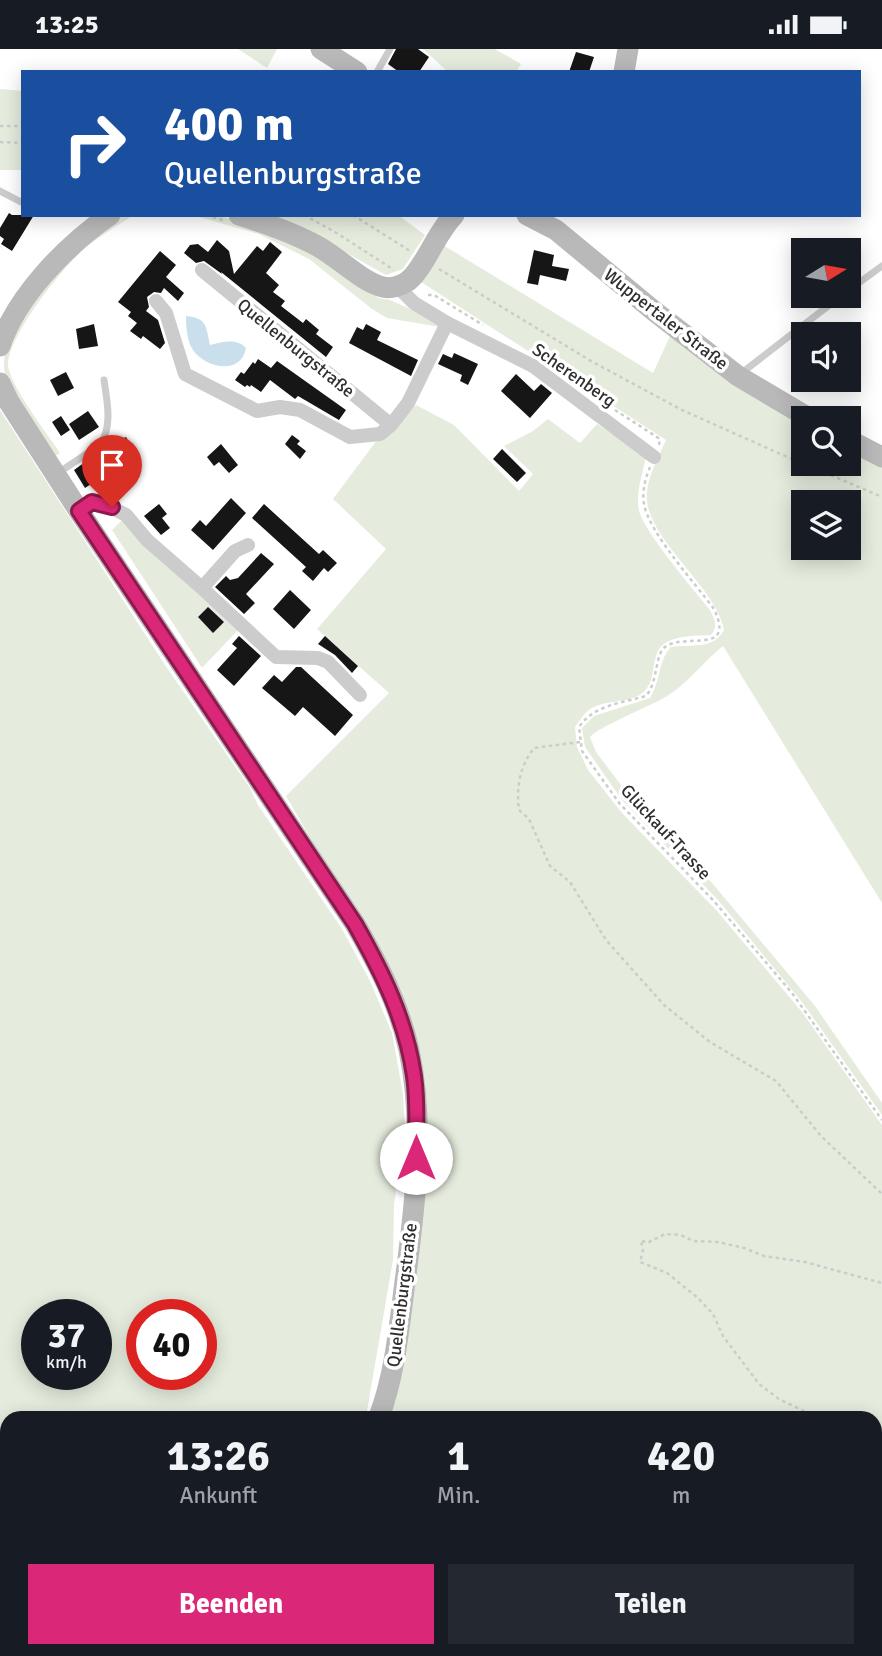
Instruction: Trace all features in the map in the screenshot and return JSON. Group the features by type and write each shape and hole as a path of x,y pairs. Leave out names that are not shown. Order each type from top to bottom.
{"street":[{"path":"321,49 353,70"},
{"path":"624,70 628,49"},
{"path":"1,344 14,316 53,265 107,217"},
{"path":"245,217 278,228 319,247 375,284 389,288 408,280 452,217"},
{"name":"Wuppertaler Straße","path":"536,217 563,223 654,311 738,376 791,407"},
{"name":"Quellenburgstraße","path":"202,270 391,425"},
{"name":"Scherenberg","path":"408,280 414,303 447,323 533,366 653,459"},
{"path":"156,301 166,313 185,374 257,411 280,407 300,410 350,437 380,434 391,425 408,403 447,323"},
{"name":"Quellenburgstraße","path":"0,383 79,511 355,924 387,984 400,1018 414,1076 416,1158 409,1254 397,1344 390,1383 381,1411"},
{"path":"861,446 882,457"},
{"path":"79,511 92,502 101,502 126,515 147,540 276,657 318,658 328,662 360,695"},
{"path":"202,588 235,551 248,545"}],"lane":[{"path":"378,70 390,49"},
{"path":"0,191 21,202"},
{"path":"861,281 882,266"},
{"path":"738,376 826,308"},
{"path":"56,474 100,445 104,439 108,427 104,380"}],"path":[{"path":"0,126 21,126"},
{"path":"0,142 21,143"},
{"path":"308,217 430,294"},
{"path":"356,217 410,251"},
{"path":"433,265 591,361 714,425 791,458"},
{"path":"653,459 644,487 646,512 662,539 714,609 720,629 711,639 665,647 660,654 656,680 646,696 595,710 579,727 580,742 534,748 519,777 519,810 529,819 550,866 570,883 606,940 664,1005 710,1042 776,1081 821,1136 882,1194"},
{"path":"832,476 882,497"},
{"name":"Glückauf-Trasse","path":"580,742 582,751 620,804 713,899 792,993 882,1119"},
{"path":"804,1411 779,1399 758,1384 723,1336 713,1314 698,1298 667,1273 640,1262 642,1240 648,1243 665,1234 681,1235 693,1241 744,1248 764,1256 805,1262 882,1283"}],"green space":[{"path":"238,49 277,49 267,68"},
{"path":"423,49 495,49 521,64 517,70 446,70"},
{"path":"0,89 21,91 21,170 0,170"},
{"path":"120,217 131,217 85,248 64,270 38,303 10,352 8,365 15,384 60,453 52,458 6,381 5,354 12,336 37,297 71,257"},
{"path":"199,217 224,217 258,228 332,263 378,298 390,300 437,321 440,327 387,318 309,259 259,234"},
{"path":"269,217 401,217 425,235 403,269 386,275 334,246"},
{"path":"443,245 653,373 670,336 791,415 791,476 861,476 861,456 882,467 882,903 723,646 670,694 590,737 596,752 624,789 713,884 815,1006 882,1103 882,1115 802,1002 718,900 622,800 585,747 582,728 594,716 650,698 664,658 671,647 708,643 714,641 724,630 708,596 667,543 648,508 648,485 666,440 421,282"},
{"path":"416,405 454,425 519,491 533,474 504,446 533,431 548,419 580,443 597,424 646,456 639,490 639,511 660,546 710,610 715,629 711,635 677,638 661,647 647,688 635,697 601,704 587,712 575,727 577,747 588,770 622,813 717,911 802,1012 882,1125 882,1411 386,1411 422,1080 344,896 286,796 389,693 317,629 386,549 333,499 377,440 392,430"},
{"path":"0,410 165,665 250,788 258,805 342,929 370,981 392,1033 403,1094 405,1129 394,1205 393,1260 367,1411 0,1411"},
{"path":"124,518 239,629 202,668 112,530"}],"water":[{"path":"186,316 202,321 210,345 238,343 246,348 243,357 230,366 222,366 214,365 199,356 189,342"}],"building":[{"path":"396,49 418,49 429,57 420,70 396,70 388,64"},
{"path":"576,52 594,57 590,70 570,70"},
{"path":"9,213 33,217 12,251 1,244 4,239 0,236 0,228"},
{"path":"217,240 229,251 234,274 257,246 263,251 270,242 282,252 266,273 279,285 273,292 285,301 281,306 303,323 306,319 319,330 316,334 333,347 326,357 221,272 222,274 204,261 196,263 184,253 190,245 198,244 208,252"},
{"path":"534,250 554,255 552,266 569,269 566,281 540,275 538,285 527,283"},
{"path":"160,251 176,265 166,277 184,293 178,301 164,288 161,293 154,292 147,297 149,307 146,311 158,320 165,343 160,349 143,336 141,339 130,331 137,323 128,316 131,312 118,302"},
{"path":"94,324 98,346 79,349 76,329"},
{"path":"366,324 381,332 377,340 418,360 411,376 349,343 357,327 363,330"},
{"path":"454,353 478,364 468,385 460,381 462,375 438,364 443,354 452,358"},
{"path":"258,359 271,368 277,361 346,410 339,420 298,396 295,399 270,380 261,392 251,385 245,387 235,380"},
{"path":"66,372 74,388 58,396 50,380"},
{"path":"516,374 534,391 541,384 552,393 530,418 501,391"},
{"path":"88,411 99,427 79,440 69,424"},
{"path":"61,416 70,430 61,436 52,422"},
{"path":"292,435 300,441 297,444 306,451 300,459 285,444"},
{"path":"126,437 134,451 121,459 112,445"},
{"path":"221,444 238,465 229,473 219,462 214,466 207,457"},
{"path":"502,449 526,473 517,482 493,459"},
{"path":"95,455 105,470 112,465 120,477 105,487 100,478 85,488 74,470"},
{"path":"231,498 246,513 213,550 191,530 200,520 206,526"},
{"path":"159,504 167,514 162,518 170,528 161,535 144,516"},
{"path":"264,504 319,554 323,550 337,563 328,572 324,568 313,581 302,571 306,567 252,518"},
{"path":"261,553 274,564 246,594 255,603 244,614 215,587 226,576 230,580 238,578"},
{"path":"290,590 311,610 294,629 273,609"},
{"path":"208,607 224,622 213,633 198,617"},
{"path":"239,636 261,656 234,686 217,670 237,648 232,644"},
{"path":"325,636 358,666 352,673 335,655 318,644"},
{"path":"296,667 301,667 353,715 335,736 303,707 295,716 262,688 274,675 282,682"}],"route":[{"path":"112,507 101,502 92,502 79,511 355,924 387,984 400,1018 414,1076 416,1158"}]}
